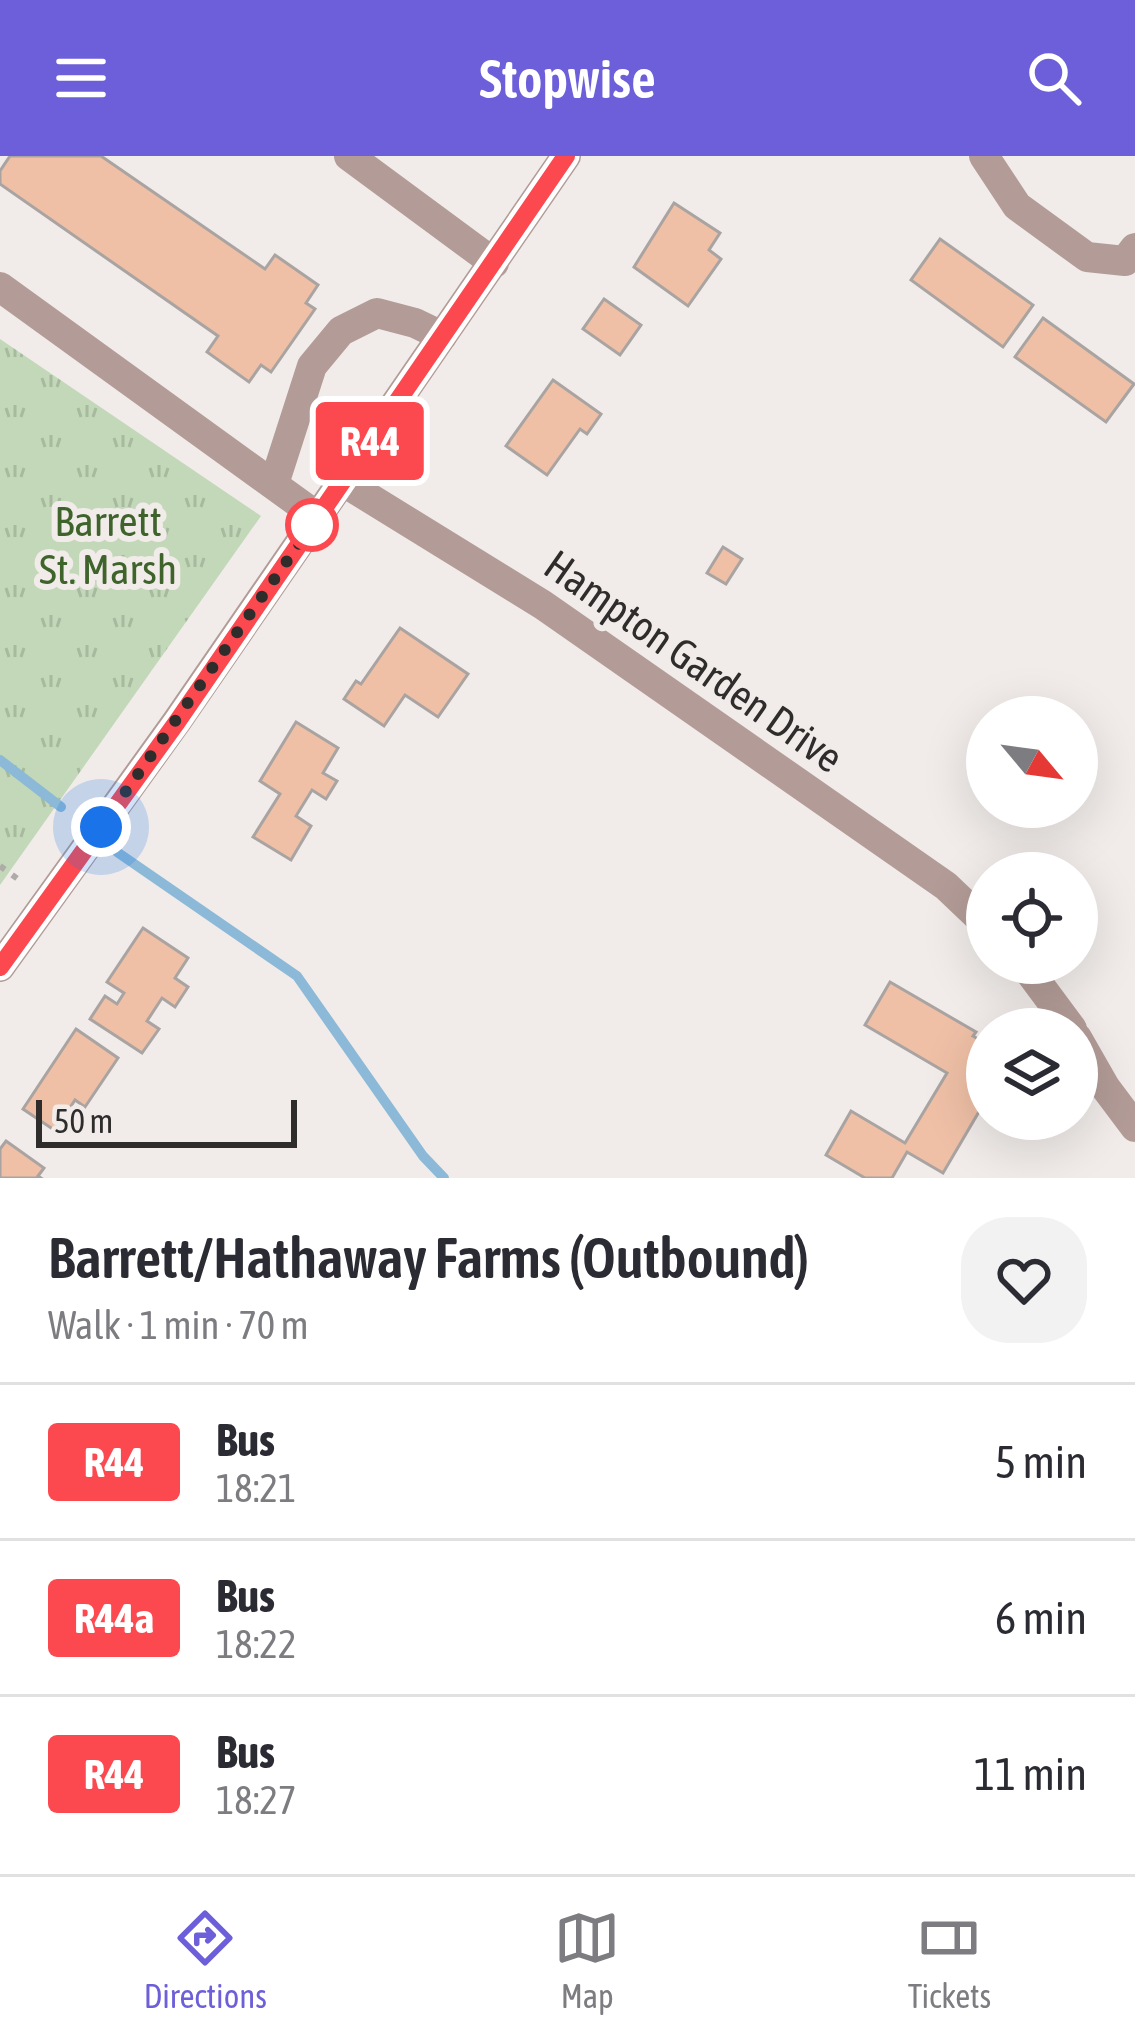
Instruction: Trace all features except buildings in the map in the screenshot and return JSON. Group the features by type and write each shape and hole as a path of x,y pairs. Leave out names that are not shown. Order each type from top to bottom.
{"street":[{"path":"349,156 494,263"},
{"path":"0,968 566,156"},
{"path":"984,156 1017,206 1087,257 1125,261 1135,248"},
{"path":"0,287 317,518"},
{"path":"274,484 311,366 341,331 377,313 442,336"},
{"name":"Hampton Garden Drive","path":"342,481 542,605 946,886 966,905"},
{"path":"1098,1075 1135,1127"}],"path":[{"path":"0,866 22,882"}],"green space":[{"name":"Barrett St. Marsh","path":"0,339 261,516 0,885"}],"waterway":[{"path":"0,760 61,807"},
{"path":"117,852 297,976 423,1156 444,1178"}],"bus line":[{"name":"R44","path":"0,967 177,722 566,156"}],"route":[{"path":"101,827 317,518 312,525"}]}
